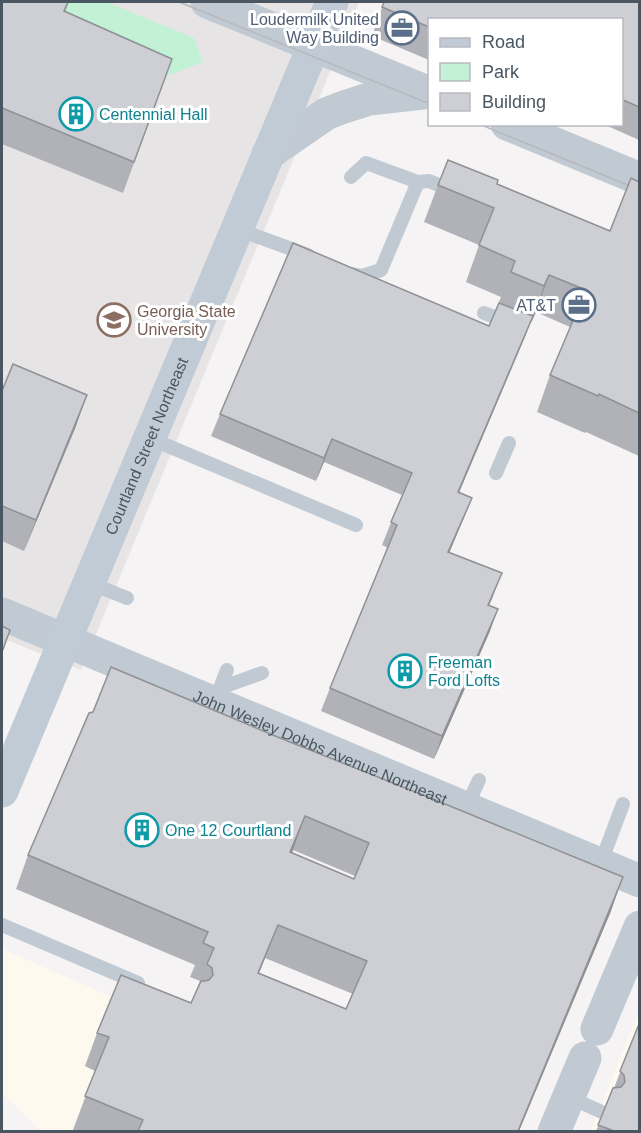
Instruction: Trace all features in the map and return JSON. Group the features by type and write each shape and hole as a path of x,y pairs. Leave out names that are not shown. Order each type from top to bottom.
{"main road":[{"name":"Courtland Street Northeast","path":"2,791 332,2"}],"street":[{"path":"207,2 428,93"},
{"path":"268,154 326,114 341,108 369,99 428,93"},
{"path":"512,126 639,179"},
{"name":"John Wesley Dobbs Avenue Northeast","path":"2,614 473,794 600,865 639,881"},
{"path":"554,1131 639,927"}],"lane":[{"path":"351,177 366,163 418,182 429,182 461,195"},
{"path":"340,273 362,276 381,270 418,182"},
{"path":"237,229 319,260"},
{"path":"484,313 525,330"},
{"path":"149,438 356,525"},
{"path":"496,473 509,443"},
{"path":"89,583 127,598"},
{"path":"217,695 228,669"},
{"path":"217,695 262,673"},
{"path":"600,865 622,804"},
{"path":"2,925 149,988"},
{"path":"569,1097 604,1113"}],"shaded area":[{"name":"Georgia State University","path":"2,2 359,2 81,670 2,638"},
{"path":"2,949 175,1024 131,1131 41,1131 2,1093"},
{"path":"639,1011 639,1131 590,1132 599,1111"}],"green space":[{"path":"57,2 107,2 194,38 203,62 147,84 62,21"}],"building":[{"name":"Centennial Hall","path":"2,2 68,2 64,11 172,59 134,162 2,108"},
{"name":"Loudermilk United Way Building","path":"384,2 639,2 639,107 623,100 623,18 428,18 428,27 382,7"},
{"name":"AT&T","path":"448,160 498,180 497,184 610,231 631,178 639,182 639,413 550,375 586,290 549,275 544,286 511,272 515,261 479,245 494,208 438,185"},
{"path":"293,243 489,326 499,303 533,316 458,492 472,498 448,552 502,573 488,605 498,609 442,736 330,688 397,525 391,522 412,473 332,439 324,458 220,414"},
{"path":"13,364 87,395 36,520 2,506 2,391"},
{"path":"2,626 10,630 2,652"},
{"path":"111,667 623,877 518,1131 138,1131 143,1120 85,1096 109,1037 97,1033 121,975 191,1003 201,981 209,980 213,975 212,968 207,964 214,948 203,943 208,932 28,855 89,713 93,712","holes":["305,816 369,843 354,879 290,852","278,925 367,961 346,1009 258,973"]},
{"path":"639,1024 639,1131 614,1131 598,1125 613,1088 621,1087 625,1082 624,1075 620,1071"}],"tram line":[{"path":"179,2 428,103"},
{"path":"484,126 640,190"}],"place":[{"name":"Loudermilk United Way Building","path":"402,28"},
{"name":"Centennial Hall","path":"76,114"},
{"name":"AT&T","path":"579,305"},
{"name":"Georgia State University","path":"114,320"},
{"name":"Freeman Ford Lofts","path":"405,671"},
{"name":"One 12 Courtland","path":"142,830"}]}
